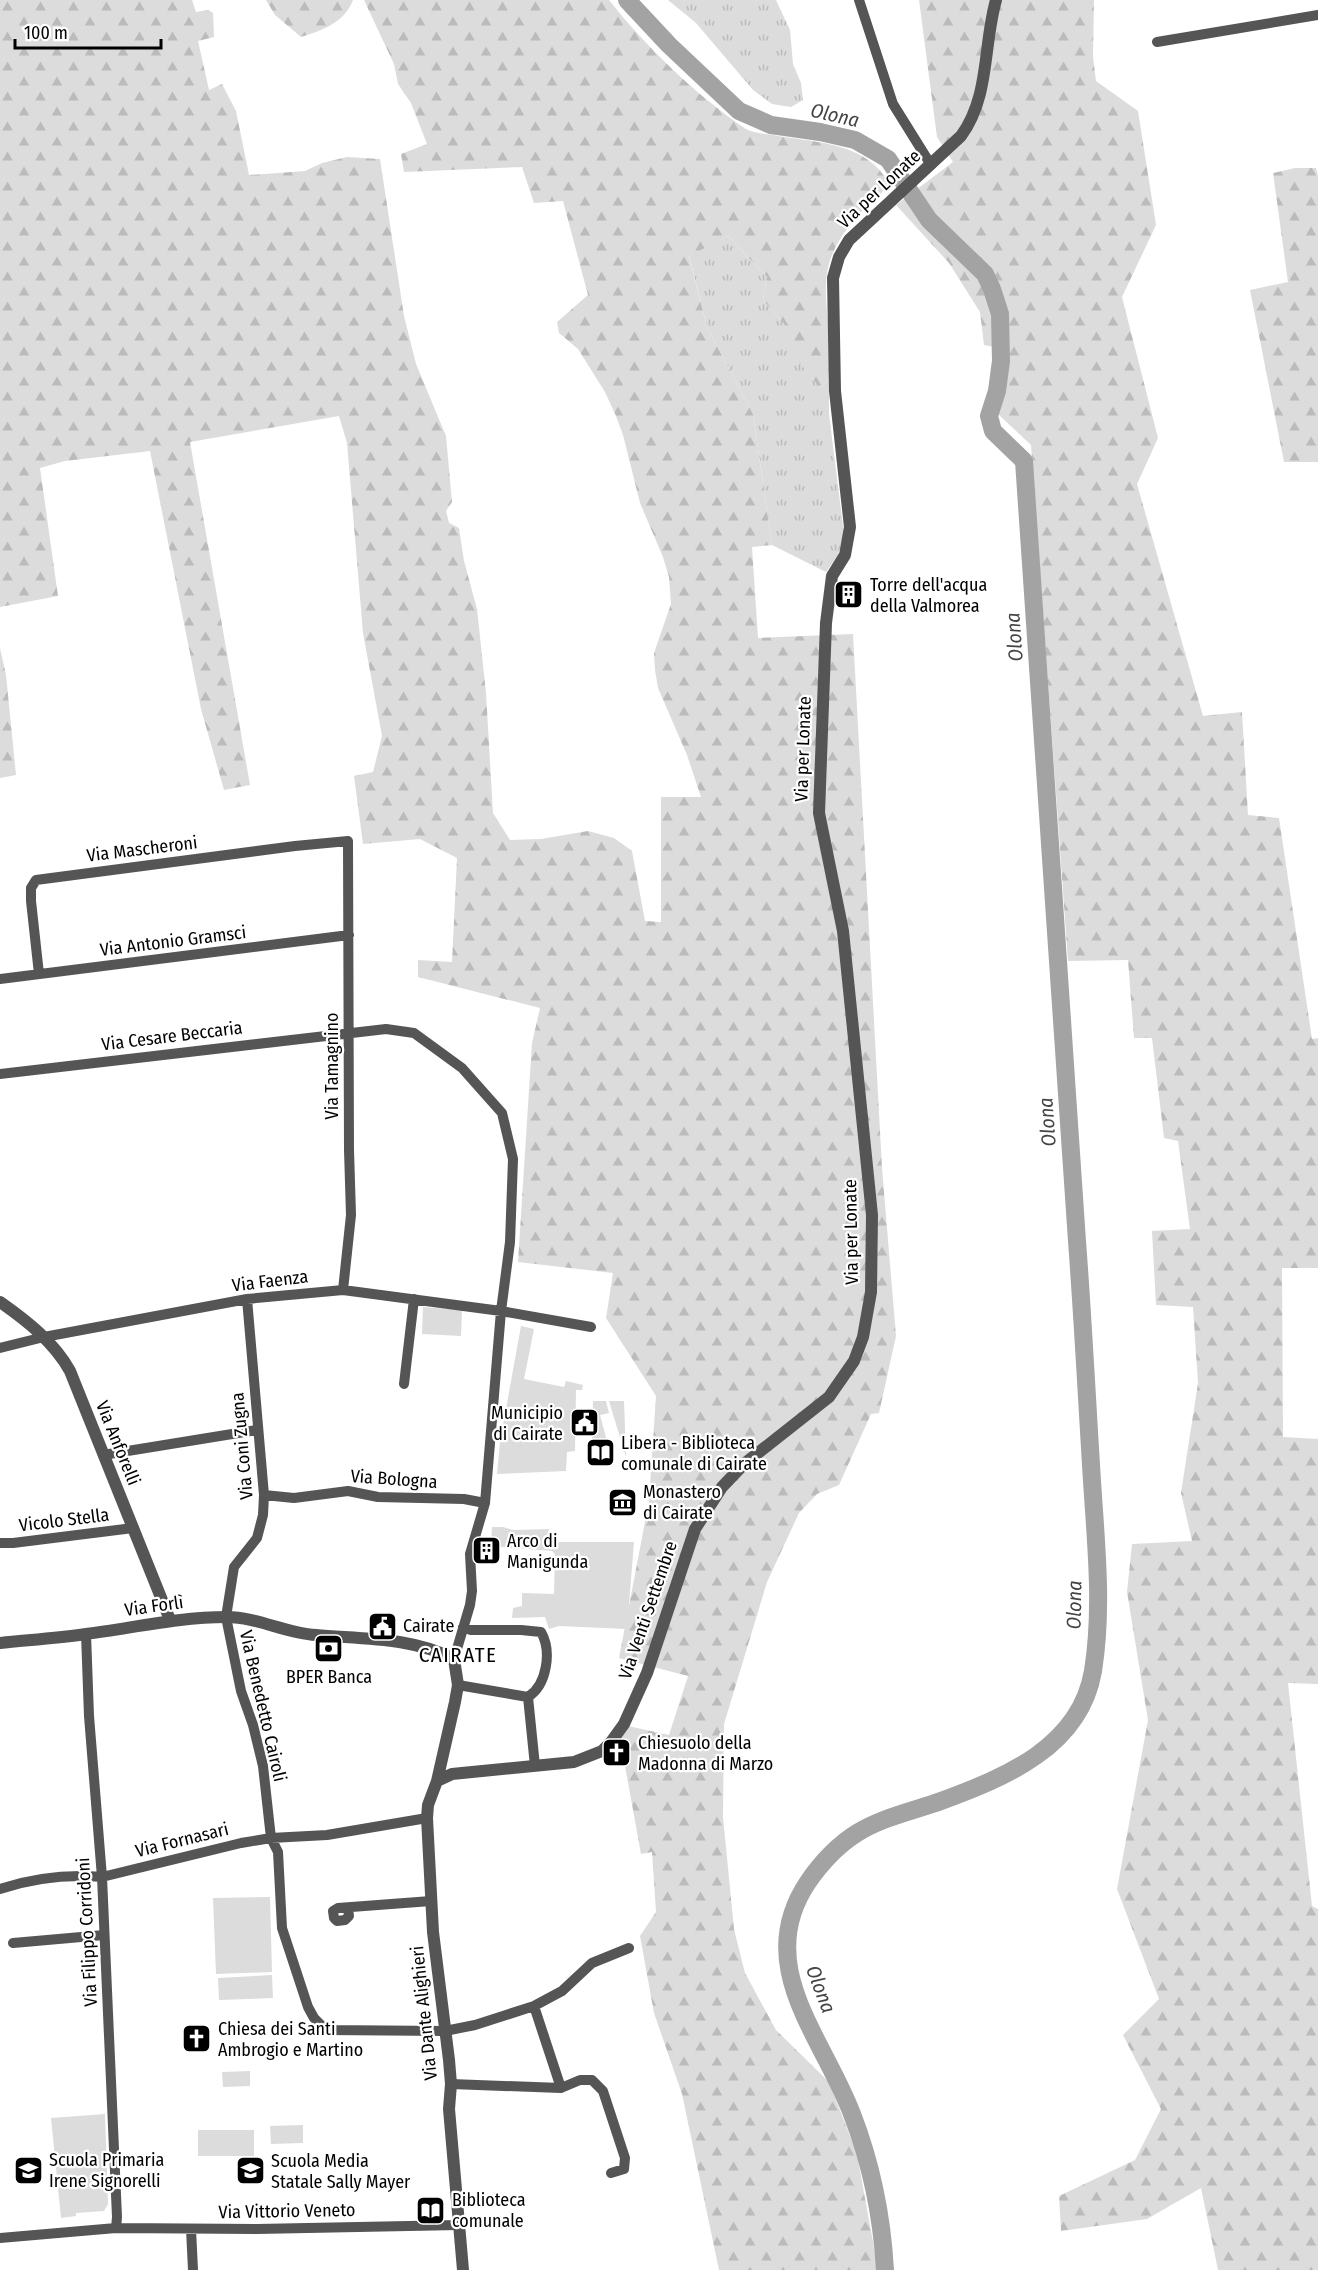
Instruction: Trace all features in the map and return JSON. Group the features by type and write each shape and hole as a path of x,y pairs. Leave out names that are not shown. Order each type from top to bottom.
{"street":[{"path":"859,0 893,104 928,168"},
{"name":"Via per Lonate","path":"836,1389 854,1361 862,1337 871,1292 873,1244 843,931 819,813 826,623 832,576 845,555 850,527 835,391 833,278 839,257 849,240 928,168 961,136 972,121 977,109 996,0"},
{"path":"1157,42 1318,15"},
{"name":"Via Tamagnino","path":"343,1290 351,1215 348,841"},
{"name":"Via Mascheroni","path":"39,974 31,901 31,888 36,880 348,841"},
{"name":"Via Antonio Gramsci","path":"0,979 349,935"},
{"name":"Via Cesare Beccaria","path":"0,1074 386,1029 414,1033 462,1068 502,1113 513,1159 510,1242 501,1311 485,1503 470,1554 472,1591 454,1659"},
{"name":"Via Faenza","path":"0,1348 44,1337 246,1299 343,1290 501,1311 591,1327"},
{"name":"Via Coni Zugna","path":"226,1617 234,1567 257,1538 263,1515 264,1495 246,1299"},
{"path":"404,1384 414,1299"},
{"name":"Via Anforelli","path":"0,1302 44,1337 61,1355 70,1371 170,1620"},
{"name":"Via Venti Settembre","path":"438,1781 452,1774 574,1762 602,1751 624,1724 637,1698 695,1529 710,1505 722,1487 744,1464 807,1415 836,1389"},
{"path":"103,1455 257,1430"},
{"name":"Via Bologna","path":"264,1495 294,1498 348,1491 378,1497 464,1499 485,1503"},
{"name":"Vicolo Stella","path":"0,1542 13,1543 133,1528"},
{"name":"Via Forlì","path":"0,1643 86,1634 170,1620 226,1617 244,1618 301,1634 388,1640 438,1651 454,1659"},
{"name":"Via Benedetto Cairoli","path":"226,1617 241,1691 254,1725 263,1766 271,1838 278,1852 281,1869 282,1928 308,2007 314,2018 327,2030 444,2031 475,2025 534,2006 562,1990 592,1963 629,1948"},
{"path":"454,1659 458,1684 528,1697 536,1692 544,1679 546,1644 541,1632 471,1630 463,1627"},
{"name":"Via Filippo Corridoni","path":"86,1634 89,1716 102,1877 116,2228"},
{"name":"Via Dante Alighieri","path":"458,1684 438,1781 428,1805 427,1818 431,1901 451,2084 449,2109 463,2270"},
{"path":"528,1697 536,1766"},
{"path":"444,1755 448,1763 462,1773"},
{"name":"Via Fornasari","path":"0,1889 27,1880 50,1876 102,1877 271,1838 327,1835 427,1818"},
{"path":"348,1908 431,1901"},
{"path":"14,1942 104,1935"},
{"path":"534,2006 561,2088"},
{"path":"451,2084 561,2088 580,2080 592,2080 603,2091 625,2158 624,2169 611,2173"},
{"name":"Via Vittorio Veneto","path":"0,2238 116,2228 459,2225"},
{"path":"191,2229 193,2270"}],"green space":[{"path":"0,0 192,0 196,12 208,10 213,13 214,37 198,41 209,90 222,84 236,111 249,175 305,171 322,163 347,157 380,159 404,316 416,364 446,436 452,502 446,511 449,523 459,528 464,561 477,609 486,693 493,813 510,840 541,839 588,831 614,838 632,851 645,921 661,922 661,797 701,797 687,755 658,688 655,670 654,653 671,604 669,577 663,557 640,503 623,435 605,392 578,349 559,333 557,322 588,295 563,201 534,203 522,167 404,172 401,154 427,144 411,103 398,84 394,64 364,0 609,0 673,70 709,102 746,129 839,146 868,160 890,185 850,225 837,244 829,263 826,289 829,378 820,388 784,343 786,326 763,300 767,277 728,236 689,256 707,327 753,414 772,545 752,547 758,638 853,634 882,1168 896,1336 879,1413 871,1414 839,1485 817,1494 799,1513 767,1582 724,1724 723,1817 734,1929 745,1973 776,2030 829,2082 857,2154 878,2270 719,2270 682,2094 654,2013 640,1936 656,1912 652,1852 641,1854 620,1738 628,1726 669,1735 688,1676 619,1658 649,1501 656,1396 606,1318 613,1273 518,1262 532,1043 540,1008 418,977 418,960 452,962 457,858 420,839 363,844 354,776 373,772 382,736 363,633 347,443 339,416 190,442 250,785 224,790 201,709 150,451 65,461 40,468 58,596 0,607"},
{"path":"266,0 353,0 338,20 325,28 301,37 275,15"},
{"path":"668,0 776,0 790,30 793,64 801,83 803,100 791,107 772,104 753,90 696,23"},
{"path":"919,0 1094,0 1093,57 1096,81 1138,111 1156,225 1122,297 1158,438 1137,484 1203,716 1242,712 1248,815 1279,818 1312,1039 1318,1038 1318,1268 1282,1268 1283,1437 1318,1439 1318,1684 1288,1683 1312,1906 1318,1909 1318,2270 1218,2270 1201,2188 1147,2219 1061,2231 1059,2196 1135,2160 1161,2109 1123,2035 1159,1999 1117,1889 1148,1720 1127,1592 1132,1544 1192,1541 1181,1493 1198,1383 1193,1307 1156,1305 1152,1231 1190,1229 1178,1141 1164,1138 1152,1038 1134,1038 1128,960 1068,961 1031,445 998,414 1004,349 984,345 980,312 949,263 896,205 953,162 937,137"},
{"path":"1295,168 1316,168 1318,176 1318,462 1284,462 1250,290 1288,282 1273,173"},
{"path":"728,236 767,277 763,300 786,326 820,388 829,378 829,414 844,534 838,555 826,572 772,545 753,414 707,327 689,255"},
{"path":"0,648 6,675 16,775 0,778"},
{"path":"423,1307 462,1310 461,1336 422,1334"},
{"path":"521,1326 534,1329 524,1379 564,1387 566,1381 583,1385 582,1390 576,1390 575,1451 567,1452 566,1471 497,1474 500,1442"},
{"path":"593,1401 606,1401 609,1413 600,1415 608,1445 592,1448"},
{"path":"609,1401 624,1401 626,1457"},
{"path":"492,1527 513,1530 549,1529 549,1542 634,1542 627,1629 559,1626 549,1629 545,1617 512,1618 513,1608 522,1606 522,1593 554,1594 555,1554 552,1551 491,1546"},
{"path":"270,1897 272,1972 216,1974 213,1898"},
{"path":"272,1975 273,1998 219,2000 218,1978"},
{"path":"250,2071 250,2086 223,2087 222,2072"},
{"path":"105,2114 108,2204 104,2211 76,2213 76,2216 61,2218 51,2118"},
{"path":"303,2125 303,2143 271,2144 270,2126"},
{"path":"198,2130 254,2130 254,2156 198,2156"}],"waterway":[{"name":"Olona","path":"627,0 669,45 739,111 771,125 855,140 888,159 929,220 985,274 992,289 1000,314 1001,361 997,391 989,416 993,431 1024,461 1097,1552 1098,1624 1093,1671 1085,1697 1073,1720 1056,1739 1036,1756 990,1781 966,1792 888,1818 857,1833 818,1868 808,1882 793,1913 787,1942 790,1972 798,2000 839,2085 859,2133 874,2190 885,2270"}],"place":[{"name":"Torre dell'acqua della Valmorea","path":"849,595"},
{"name":"Municipio di Cairate","path":"584,1423"},
{"name":"Libera - Biblioteca comunale di Cairate","path":"600,1453"},
{"name":"Monastero di Cairate","path":"622,1502"},
{"name":"Arco di Manigunda","path":"486,1551"},
{"name":"Cairate","path":"382,1626"},
{"name":"BPER Banca","path":"329,1648"},
{"name":"Chiesuolo della Madonna di Marzo","path":"617,1753"},
{"name":"Chiesa dei Santi Ambrogio e Martino","path":"197,2039"},
{"name":"Scuola Primaria Irene Signorelli","path":"28,2170"},
{"name":"Scuola Media Statale Sally Mayer","path":"250,2171"},
{"name":"Biblioteca comunale","path":"431,2210"}],"district":[{"name":"CAIRATE","path":"458,1655"}]}
